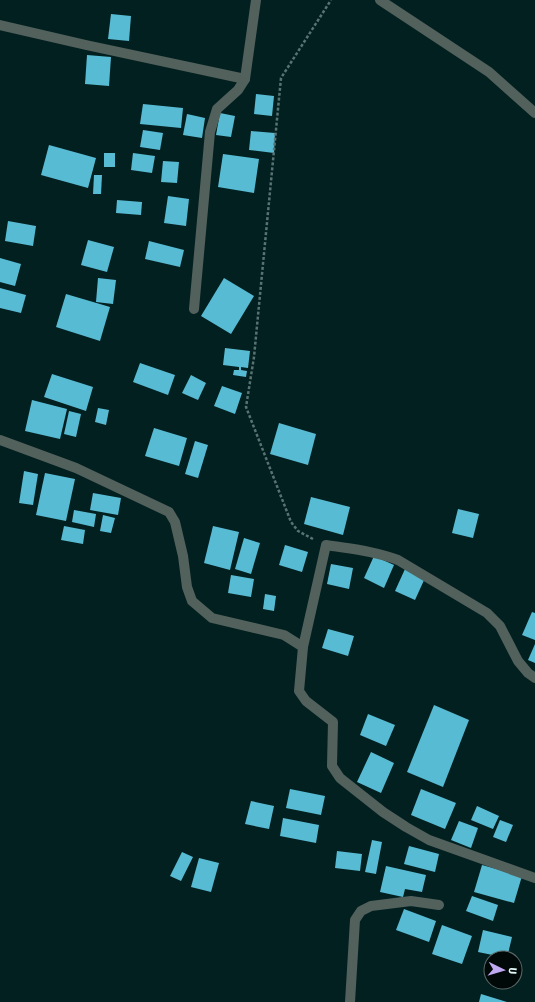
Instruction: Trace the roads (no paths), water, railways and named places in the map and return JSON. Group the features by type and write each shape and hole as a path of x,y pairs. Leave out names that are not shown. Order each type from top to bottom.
{"street":[{"path":"194,308 210,132 217,109 238,90 244,79 256,0"},
{"path":"380,0 489,72 535,113"},
{"path":"0,25 124,54 244,79"},
{"path":"0,440 76,468 169,512 175,522 183,556 187,587 192,601 212,618 284,634 304,647"},
{"path":"535,678 528,674 518,661 500,626 487,613 398,560 385,555 326,545 304,647 299,691 306,701 333,722 332,766 340,778 383,812 429,840 535,878"},
{"path":"350,1002 355,920 361,911 371,906 411,901 439,905"}]}
